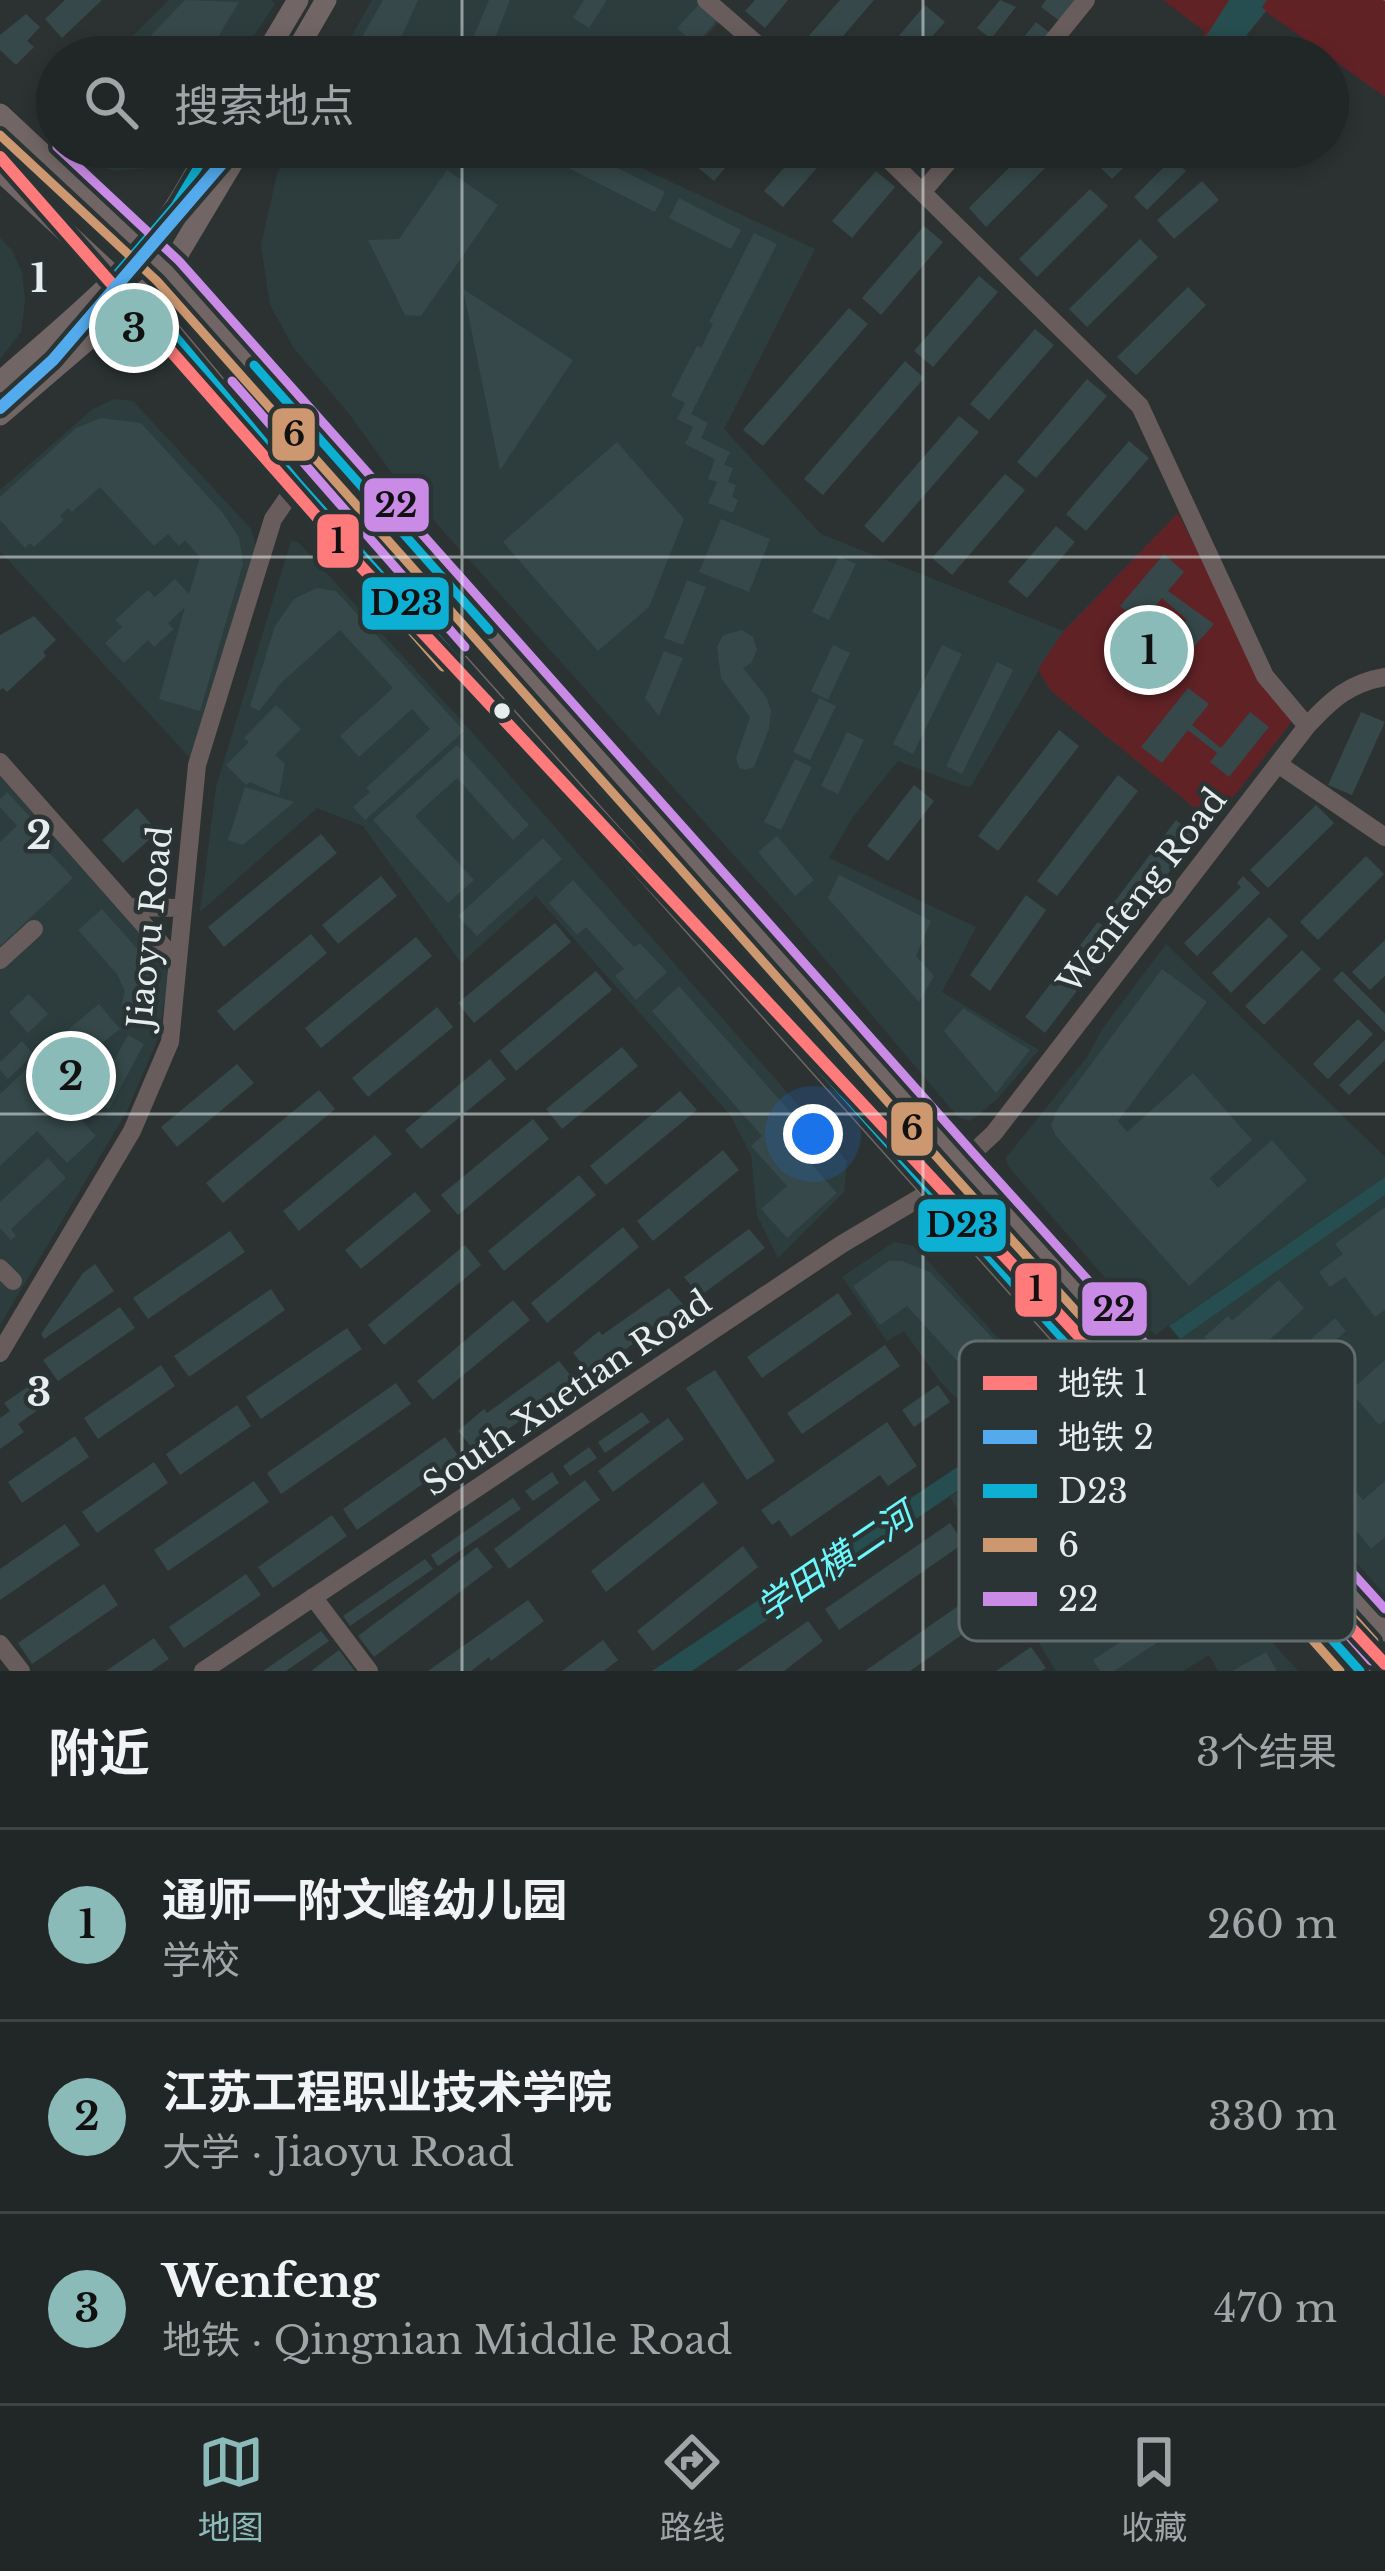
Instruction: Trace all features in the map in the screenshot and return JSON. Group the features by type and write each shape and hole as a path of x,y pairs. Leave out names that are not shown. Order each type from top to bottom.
{"main road":[{"path":"277,36 298,0"},
{"path":"305,36 326,0"},
{"path":"0,114 36,147"},
{"path":"59,168 168,271 1123,1341"},
{"path":"0,382 144,245 176,206 198,168"},
{"path":"0,415 168,271 229,168"},
{"path":"0,171 138,297 1067,1341"},
{"path":"1355,1598 1385,1631"},
{"path":"1333,1641 1360,1671"}],"street":[{"path":"706,0 748,36"},
{"path":"1057,36 1086,0"},
{"path":"899,168 1140,406 1265,676 1307,726"},
{"path":"924,190 943,168"},
{"name":"Jiaoyu Road","path":"0,1353 132,1131 170,1042 197,765 273,519 298,482"},
{"path":"1336,695 1385,660"},
{"name":"Wenfeng Road","path":"963,1164 994,1133 1307,726 1336,695 1362,681 1385,676"},
{"path":"0,762 177,962"},
{"path":"1278,764 1385,837"},
{"path":"130,907 182,908"},
{"path":"0,960 34,929"},
{"name":"South Xuetian Road","path":"203,1671 842,1244 933,1190 963,1164"},
{"path":"313,1597 369,1671"},
{"path":"0,1644 21,1671"}],"shaded area":[{"path":"169,0 271,0 275,4 254,36 132,36"},
{"path":"372,0 700,0 722,19 706,36 352,36"},
{"path":"1163,0 1385,0 1385,97 1349,71 1349,36 1300,36 1266,12 1246,36 1203,36 1205,32"},
{"path":"280,168 642,168 815,249 724,429 821,534 1063,631 1178,513 1269,694 1294,719 1213,823 1051,691 1039,670 970,788 898,761 853,817 829,858 976,927 942,992 1039,1050 976,1117 969,1121 958,1117 786,913 394,476 293,347 270,305 261,245"},
{"path":"0,238 22,272 25,301 21,332 0,359"},
{"path":"114,399 133,401 251,529 257,549 190,758 0,551 0,490 93,409"},
{"path":"1178,513 1269,694 1294,719 1213,823 1051,691 1038,669 1063,632","holes":["1164,555 1184,572 1168,591 1213,624 1183,659 1166,644 1187,620 1162,598 1140,623 1120,606","1188,688 1208,704 1192,725 1221,748 1217,753 1188,730 1142,747"]},
{"path":"291,541 298,542 470,730 847,1161 844,1192 778,1258 757,1215 751,1155 731,1116 536,896 461,963 363,826 317,808 200,912 216,787"},
{"path":"0,773 158,951 170,973 157,1041 127,1111 0,1325"},
{"path":"1166,944 1385,1157 1385,1177 1155,1335 1008,1166 1006,1158 1087,1057"},
{"path":"1385,1195 1385,1595 1355,1561 1355,1341 1177,1341"},
{"path":"894,1242 914,1246 1001,1341 959,1341 959,1401 904,1331 887,1341 842,1277"},
{"path":"959,1491 959,1512 950,1497"},
{"path":"1038,1641 1271,1641 1298,1671 1218,1671 1209,1655 1183,1671 1056,1671"}],"water":[{"path":"1229,0 1267,0 1262,7 1266,11 1246,36 1206,36"},
{"path":"1385,1177 1385,1195 1180,1339 1169,1326"},
{"name":"学田横二河","path":"959,1466 959,1490 692,1671 652,1671"}],"building":[{"path":"65,0 102,0 64,36 45,19"},
{"path":"185,0 239,2 219,36 150,36"},
{"path":"383,0 418,0 402,36 363,36"},
{"path":"489,0 510,0 496,36 474,36"},
{"path":"584,0 607,0 589,28 573,18"},
{"path":"755,0 788,0 765,28 745,11"},
{"path":"840,0 874,0 843,36 809,36"},
{"path":"1000,0 1016,7 993,36 977,28"},
{"path":"1046,0 1078,0 1061,22 1041,7"},
{"path":"700,3 718,19 704,36 686,36 677,28"},
{"path":"925,5 945,22 933,36 899,36"},
{"path":"26,14 40,27 27,41 34,47 16,65 0,50 0,35"},
{"path":"1036,22 1050,33 1048,36 1025,36"},
{"path":"568,168 618,168 665,192 655,212"},
{"path":"699,168 725,168 714,181"},
{"path":"784,168 817,168 783,207 764,191"},
{"path":"1009,168 1045,168 986,227 969,208"},
{"path":"1101,168 1123,168 1112,179"},
{"path":"1163,168 1186,171 1147,210 1134,197"},
{"path":"447,170 498,205 421,316 405,315 368,240 399,239"},
{"path":"876,171 895,187 852,238 832,221"},
{"path":"1202,181 1219,200 1174,239 1157,220"},
{"path":"1090,189 1108,206 1037,277 1019,259"},
{"path":"679,198 741,230 731,249 669,218"},
{"path":"924,226 943,242 881,315 862,298"},
{"path":"754,233 777,244 691,414 708,423 701,438 730,452 724,465 733,468 728,482 736,485 732,497 738,500 733,513 708,503 717,482 708,479 715,459 685,444 693,427 677,419 685,403 671,396 697,346 701,348 713,324 709,322"},
{"path":"1140,239 1158,257 1087,327 1069,309"},
{"path":"979,276 998,292 933,367 914,351"},
{"path":"1188,287 1206,305 1136,375 1117,357"},
{"path":"463,289 573,360 500,470 472,333"},
{"path":"849,308 868,324 763,446 743,430"},
{"path":"1035,329 1054,345 989,420 970,404"},
{"path":"905,361 924,378 823,495 804,479"},
{"path":"1087,379 1107,396 1036,478 1017,462"},
{"path":"959,416 979,432 883,543 864,526"},
{"path":"101,418 141,423 239,537 243,564 200,711 159,699 185,607 168,623 174,629 154,647 148,640 124,663 105,643 122,627 115,620 148,590 155,597 175,579 189,594 200,557 185,540 179,546 168,534 154,546 100,487 72,512 68,508 60,516 64,520 34,547 30,543 25,548 0,520 0,497 76,428"},
{"path":"1129,441 1149,458 1086,531 1066,514"},
{"path":"617,442 684,519 649,607 598,651 503,542"},
{"path":"1005,474 1025,490 952,575 932,558"},
{"path":"721,519 770,539 749,592 699,572"},
{"path":"1056,526 1075,542 1027,598 1008,582"},
{"path":"1164,554 1184,572 1168,591 1214,624 1183,659 1166,645 1187,620 1162,598 1140,623 1120,606"},
{"path":"839,556 856,564 829,620 812,612"},
{"path":"687,580 706,587 683,645 664,638"},
{"path":"317,588 336,591 464,731 365,820 353,807 370,792 366,788 430,729 412,709 359,757 340,736 393,688 340,630 282,682 259,711 250,706 275,626 294,599"},
{"path":"34,616 56,640 43,652 46,656 7,692 0,690 0,635"},
{"path":"742,630 753,637 757,650 743,668 767,698 771,711 754,767 746,770 739,768 736,758 750,717 721,678 717,647 723,635"},
{"path":"833,645 850,653 828,700 811,691"},
{"path":"942,645 962,654 913,754 893,744"},
{"path":"664,651 683,658 659,716 645,698"},
{"path":"997,662 1013,670 962,774 946,766"},
{"path":"1188,688 1209,704 1192,725 1221,748 1250,712 1269,727 1229,777 1210,762 1217,753 1188,730 1162,763 1141,747"},
{"path":"819,698 836,706 810,760 793,752"},
{"path":"276,705 301,729 275,755 285,764 279,795 250,782 246,785 226,765"},
{"path":"1361,712 1385,722 1352,795 1328,785"},
{"path":"1059,730 1079,746 998,851 978,836"},
{"path":"847,732 864,740 838,794 821,786"},
{"path":"457,745 529,825 513,840 457,778 415,816 474,880 448,903 373,820"},
{"path":"795,759 812,767 781,830 764,822"},
{"path":"1118,775 1138,791 1057,896 1037,881"},
{"path":"914,785 934,801 888,861 867,846"},
{"path":"245,787 294,802 243,845 228,840"},
{"path":"7,792 44,832 41,835 48,844 44,847 73,878 0,946 0,842 17,826 0,807"},
{"path":"1316,805 1334,823 1268,888 1250,870"},
{"path":"137,808 158,832 123,863 102,840"},
{"path":"1176,820 1197,836 1126,928 1106,913"},
{"path":"321,834 337,853 224,947 208,927"},
{"path":"777,836 814,880 795,896 758,852"},
{"path":"543,838 562,859 477,936 458,916"},
{"path":"1366,856 1384,874 1318,940 1300,922"},
{"path":"839,875 931,921 916,956 934,976 919,1002 828,898"},
{"path":"381,876 397,896 338,944 322,925"},
{"path":"1243,876 1260,893 1197,956 1184,943 1241,887 1237,883"},
{"path":"573,880 634,947 640,943 667,972 636,1000 615,976 624,969 586,927 577,935 549,903"},
{"path":"1026,895 1046,910 990,991 970,975"},
{"path":"102,909 141,953 149,974 143,1024 126,1020 129,1008 121,1007 125,991 117,974 78,930"},
{"path":"1269,917 1288,936 1231,993 1212,973"},
{"path":"1098,922 1118,937 1045,1033 1025,1017"},
{"path":"555,923 571,942 474,1023 458,1003"},
{"path":"311,934 327,953 234,1031 217,1011"},
{"path":"416,937 432,956 321,1048 305,1028"},
{"path":"1385,940 1385,976 1370,990 1352,972"},
{"path":"1302,950 1321,969 1264,1025 1245,1006"},
{"path":"1162,969 1207,1002 1118,1121 1127,1132 1193,1073 1252,1140 1210,1178 1218,1188 1272,1140 1307,1180 1189,1286 1051,1125 1057,1110"},
{"path":"596,971 612,990 516,1071 500,1051"},
{"path":"1342,971 1385,1014 1385,1032 1333,980"},
{"path":"679,986 815,1140 812,1165 837,1193 787,1238 761,1209 787,1186 751,1146 762,1136 652,1011"},
{"path":"29,994 48,1014 28,1033 9,1012"},
{"path":"99,1004 120,1029 78,1063 58,1038"},
{"path":"437,1007 453,1027 368,1097 352,1078"},
{"path":"963,1008 1030,1050 996,1093 944,1031"},
{"path":"1358,1019 1373,1034 1328,1079 1313,1064"},
{"path":"128,1035 144,1044 109,1109 92,1100"},
{"path":"1385,1040 1385,1060 1349,1095 1339,1085"},
{"path":"22,1041 34,1054 8,1079 0,1062"},
{"path":"622,1047 638,1066 562,1129 546,1109"},
{"path":"490,1059 506,1079 421,1149 405,1130"},
{"path":"237,1064 254,1083 177,1147 161,1127"},
{"path":"31,1065 96,1136 67,1163 37,1131 0,1166 0,1094"},
{"path":"319,1090 335,1109 223,1203 206,1183"},
{"path":"680,1091 697,1110 606,1185 590,1166"},
{"path":"533,1119 549,1139 458,1215 441,1195"},
{"path":"375,1135 392,1154 299,1231 283,1211"},
{"path":"723,1150 739,1170 653,1241 637,1221"},
{"path":"48,1158 66,1178 11,1229 16,1236 11,1240 0,1228 0,1202"},
{"path":"579,1175 596,1195 504,1271 488,1251"},
{"path":"415,1192 431,1211 361,1269 345,1250"},
{"path":"1385,1207 1385,1310 1375,1317 1345,1277 1330,1287 1319,1272 1343,1254 1335,1244"},
{"path":"623,1227 639,1247 547,1323 531,1303"},
{"path":"749,1229 765,1248 700,1296 684,1277"},
{"path":"230,1231 245,1252 148,1319 133,1298"},
{"path":"465,1245 481,1265 384,1345 368,1325"},
{"path":"889,1261 902,1261 930,1272 995,1341 959,1341 959,1363 907,1306 880,1325 853,1286"},
{"path":"95,1264 114,1291 44,1339 41,1334 83,1273"},
{"path":"1279,1280 1304,1308 1268,1341 1208,1341 1204,1337 1228,1316 1232,1321"},
{"path":"669,1288 685,1307 589,1372 573,1353 599,1331 602,1335"},
{"path":"271,1289 285,1310 189,1377 174,1356"},
{"path":"838,1293 852,1314 762,1378 747,1357"},
{"path":"513,1300 530,1320 433,1400 417,1381"},
{"path":"120,1307 135,1328 58,1381 43,1360"},
{"path":"1335,1318 1346,1331 1335,1341 1309,1341"},
{"path":"347,1328 362,1349 261,1419 246,1397"},
{"path":"885,1345 900,1366 802,1434 787,1413"},
{"path":"1385,1360 1385,1420 1379,1425 1355,1397 1355,1387"},
{"path":"559,1361 575,1381 474,1450 458,1431"},
{"path":"161,1365 175,1386 98,1439 84,1418"},
{"path":"715,1370 775,1461 747,1480 686,1388"},
{"path":"41,1378 55,1398 18,1424 24,1432 0,1449 0,1418 10,1411 4,1403"},
{"path":"396,1383 411,1404 281,1494 267,1473"},
{"path":"938,1385 950,1402 914,1427 902,1410"},
{"path":"237,1405 251,1426 180,1475 166,1454"},
{"path":"642,1412 650,1422 605,1453 598,1442"},
{"path":"668,1418 684,1439 613,1492 598,1471"},
{"path":"887,1422 917,1466 888,1486 880,1475 791,1537 779,1520 772,1525 761,1510"},
{"path":"75,1436 89,1457 22,1503 8,1482"},
{"path":"445,1437 460,1458 357,1530 343,1509"},
{"path":"589,1447 597,1458 570,1476 563,1466"},
{"path":"154,1462 168,1483 97,1533 82,1512"},
{"path":"552,1472 559,1483 533,1501 525,1491"},
{"path":"585,1480 600,1500 509,1569 494,1549"},
{"path":"254,1481 269,1502 168,1571 154,1550"},
{"path":"1385,1481 1385,1537 1371,1549 1355,1529 1355,1491 1363,1500"},
{"path":"703,1482 718,1503 606,1592 591,1571"},
{"path":"513,1498 521,1509 438,1566 431,1555"},
{"path":"332,1515 347,1536 273,1588 258,1567"},
{"path":"950,1523 959,1536 959,1546 839,1630 825,1609"},
{"path":"65,1524 80,1545 0,1600 0,1569"},
{"path":"743,1546 758,1567 653,1651 637,1631"},
{"path":"477,1547 493,1567 374,1657 358,1636"},
{"path":"425,1559 433,1569 350,1626 343,1616"},
{"path":"246,1574 261,1595 184,1648 169,1627"},
{"path":"104,1584 118,1605 32,1664 18,1643"},
{"path":"528,1600 544,1621 491,1661 489,1657 471,1671 428,1671"},
{"path":"959,1605 959,1637 910,1671 865,1671"},
{"path":"808,1621 823,1641 784,1671 736,1671"},
{"path":"321,1631 329,1641 286,1671 263,1671"},
{"path":"154,1638 169,1659 151,1671 106,1671"},
{"path":"603,1640 618,1660 604,1671 562,1671"},
{"path":"1122,1641 1160,1641 1114,1671 1100,1671 1093,1660"},
{"path":"1031,1647 1046,1668 996,1671"},
{"path":"339,1650 355,1671 311,1671"},
{"path":"1266,1652 1277,1671 1232,1671"}],"metro line":[{"name":"1","path":"0,157 355,560 1084,1341"},
{"name":"2","path":"0,408 53,360 218,168"},
{"name":"1","path":"1355,1632 1385,1664"}],"transit line":[{"name":"6","path":"0,135 157,281 1103,1341"},
{"name":"22","path":"79,168 179,261 1143,1341"},
{"name":"D23","path":"198,168 175,206 116,275 164,323 298,483 1065,1341"},
{"name":"D23","path":"254,365 489,630"},
{"name":"22","path":"232,381 465,647"},
{"name":"6","path":"210,401 443,667"},
{"name":"22","path":"1355,1576 1385,1609"},
{"name":"6","path":"1355,1620 1374,1641"},
{"name":"6","path":"1313,1641 1340,1671"},
{"name":"D23","path":"1333,1641 1360,1671"},
{"name":"22","path":"1353,1641 1371,1661"}],"place":[{"name":"Wenfeng","path":"134,328"},
{"name":"通师一附文峰幼儿园","path":"1149,650"},
{"name":"江苏工程职业技术学院","path":"71,1076"}]}
